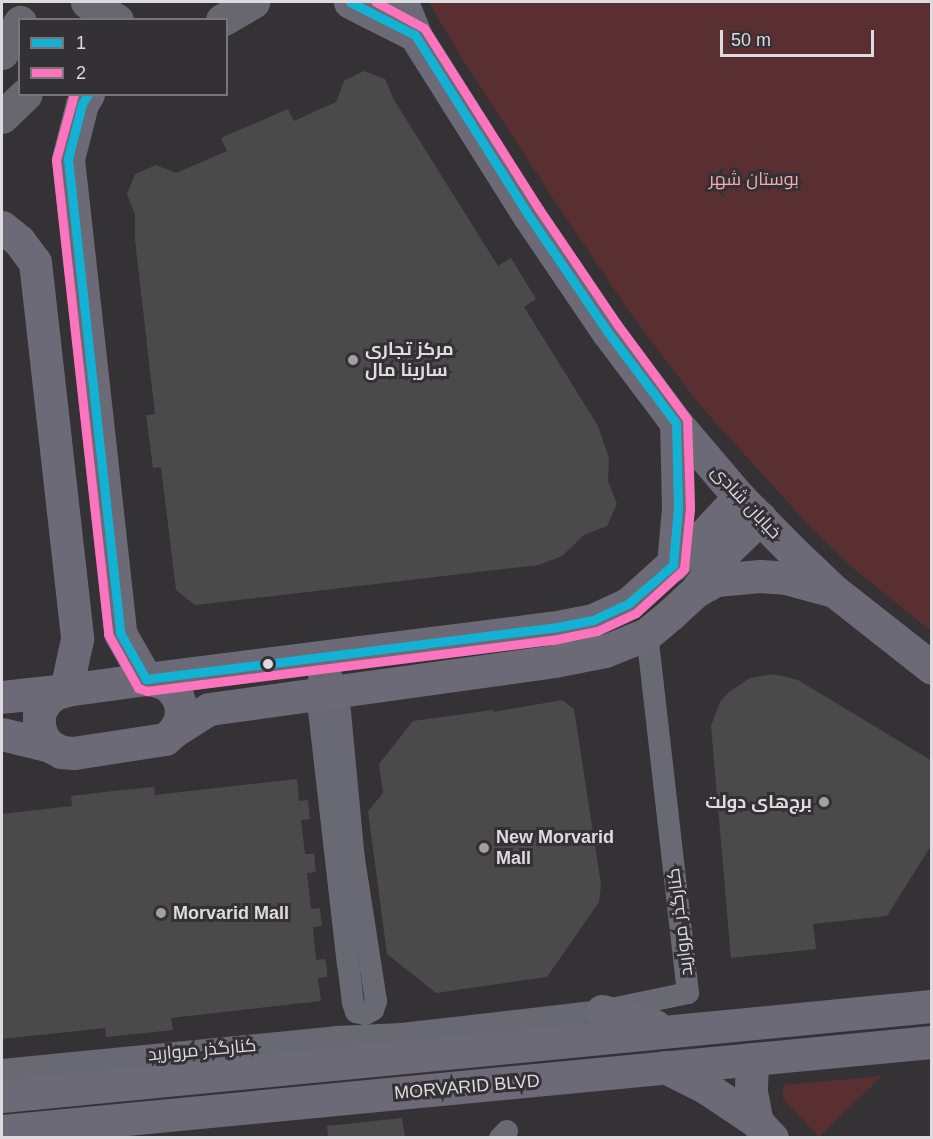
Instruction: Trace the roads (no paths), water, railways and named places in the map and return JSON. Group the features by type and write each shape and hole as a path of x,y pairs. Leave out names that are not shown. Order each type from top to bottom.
{"main road":[{"path":"21,18 29,2"},
{"path":"87,2 114,18"},
{"path":"225,18 253,2"},
{"path":"2,53 18,25"},
{"path":"2,117 24,96"}],"street":[{"path":"350,2 415,35"},
{"name":"خیابان شادی","path":"402,2 415,35 529,216 607,331 676,423 750,507 838,594 932,668"},
{"path":"87,96 82,104 68,159 120,633 146,680"},
{"path":"2,227 19,241 35,262 76,639 66,690"},
{"path":"673,564 678,508 676,423"},
{"path":"2,697 552,628 593,620 629,603 673,564 710,549 750,507"},
{"path":"696,591 710,549"},
{"path":"2,734 50,746 61,752 74,753 153,743 165,739 209,709 555,661 606,651 647,634 696,591 716,580 760,576 786,578 838,594"},
{"name":"کنارگذر مروارید","path":"2,1070 336,1037 402,1034 602,1011 688,993 647,634"},
{"path":"322,657 376,1001 385,1017 402,1034"},
{"path":"146,680 158,681 169,686 177,696 181,707 180,720 174,731"},
{"path":"50,746 42,737 39,713 45,702 54,694 66,690"},
{"path":"327,692 353,1003 356,1012 365,1014 373,1010 376,1001"},
{"path":"336,1037 347,1021 353,1003"},
{"name":"MORVARID BLVD","path":"2,1096 932,1006"},
{"path":"602,1011 674,1031"},
{"name":"MORVARID BLVD","path":"2,1131 932,1042"},
{"path":"529,1045 517,1051 513,1064 520,1076 533,1080"},
{"path":"752,1059 751,1092 765,1130"},
{"path":"665,1067 705,1087 765,1130"}],"place":[{"name":"مرکز تجاری سارینا مال","path":"353,360"},
{"name":"برج‌های دولت","path":"824,802"},
{"name":"New Morvarid Mall","path":"484,848"},
{"name":"Morvarid Mall","path":"161,913"}],"park label":[{"name":"بوستان شهر","path":"754,179"}]}
